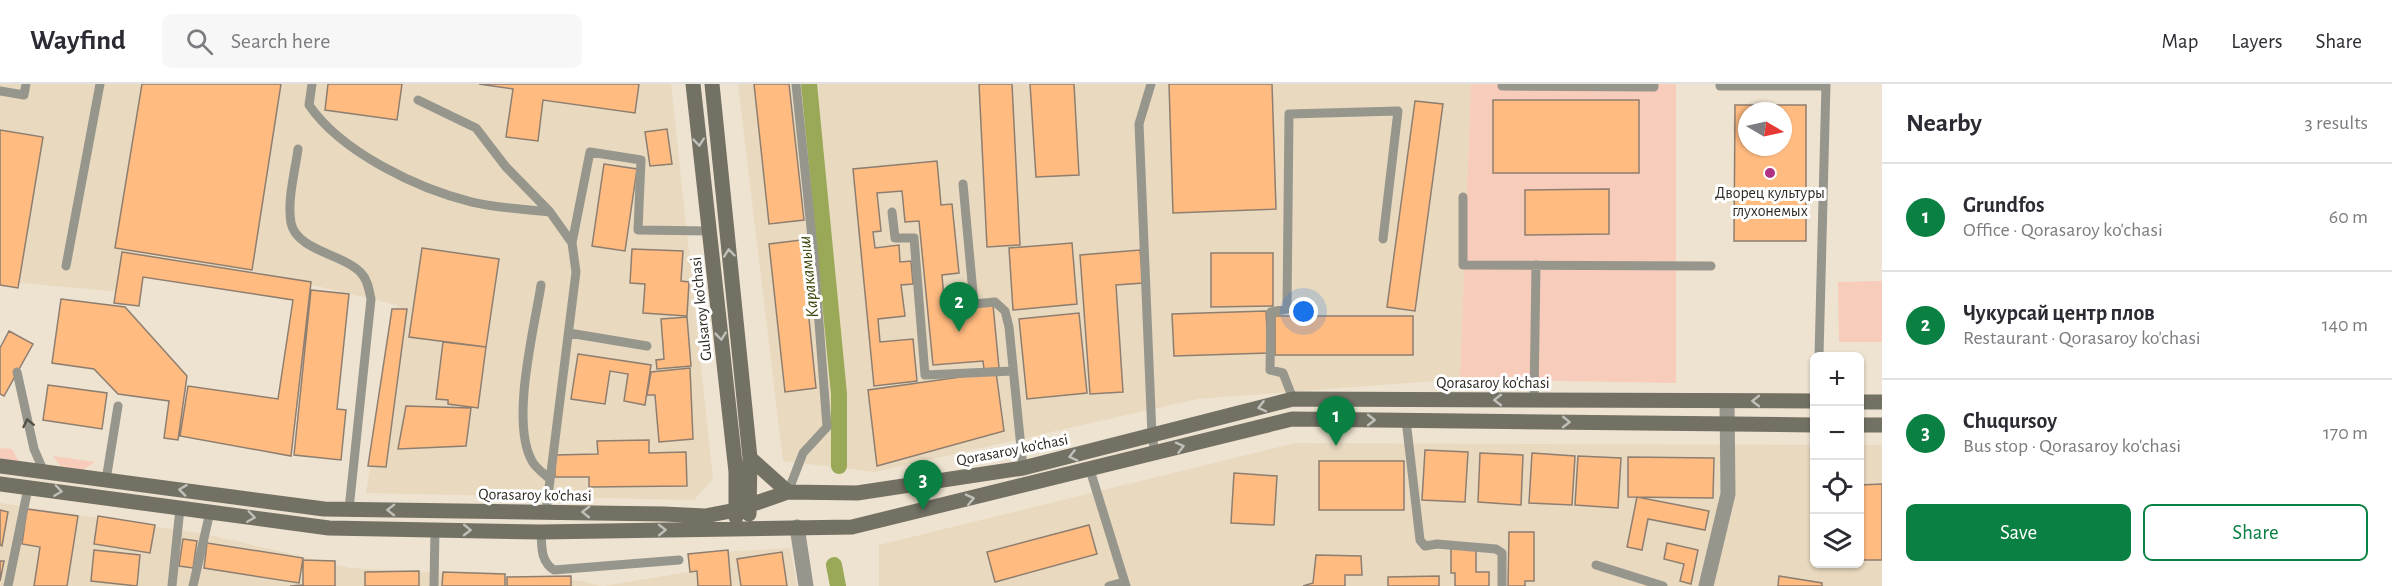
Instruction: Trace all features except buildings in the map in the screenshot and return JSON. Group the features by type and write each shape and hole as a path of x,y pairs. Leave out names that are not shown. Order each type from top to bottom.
{"main road":[{"name":"Gulsaroy ko'chasi","path":"693,84 736,472 743,508"},
{"name":"Gulsaroy ko'chasi","path":"712,84 750,458 743,508 743,529"},
{"name":"Qorasaroy ko'chasi","path":"0,466 324,508 705,516 743,508 788,492 857,493 1023,468 1293,399 1810,401"},
{"path":"1864,402 1882,402"},
{"path":"0,484 329,528 541,532 852,527 1292,419 1810,425"},
{"path":"1864,425 1882,425"},
{"path":"750,458 788,492"}],"street":[{"path":"1706,586 1728,494 1726,401"},
{"path":"804,527 806,586"}],"lane":[{"path":"0,91 24,95 26,84"},
{"path":"66,266 100,84"},
{"path":"312,84 309,105 320,121 364,157 428,187 473,202 550,212"},
{"path":"788,492 803,453 827,427 814,256 796,84"},
{"path":"1151,84 1139,124 1152,435 1155,453"},
{"path":"1502,86 1654,87 1654,84"},
{"path":"1720,84 1720,86 1826,85 1819,352"},
{"path":"418,100 476,128 506,167 550,212 572,243"},
{"path":"1293,399 1283,373 1270,370 1271,312 1287,309 1289,114 1398,111 1383,239"},
{"path":"298,149 291,204 292,225 303,242 349,264 361,273 368,284 371,299 349,509"},
{"path":"546,512 576,272 572,243 590,152 641,160 638,230 709,231"},
{"path":"963,184 974,304"},
{"path":"1463,197 1462,265 1711,266"},
{"path":"892,212 895,238 914,238 925,375 1013,370"},
{"path":"1534,400 1536,265"},
{"path":"541,285 521,407 523,432 531,460 550,479"},
{"path":"957,301 974,304 995,302 1005,311 1023,468"},
{"path":"569,333 647,346"},
{"path":"17,372 34,449 44,472"},
{"path":"106,480 118,406"},
{"path":"1406,420 1420,540 1425,546 1437,544 1496,549 1502,553 1503,558 1502,586"},
{"path":"1090,470 1125,584 1109,586"},
{"path":"8,586 28,488"},
{"path":"172,586 180,508"},
{"path":"193,586 210,512"},
{"path":"434,586 435,529"},
{"path":"541,532 543,557 547,566 554,570 679,560"},
{"path":"1596,565 1663,586"}],"shaded area":[{"path":"0,84 671,84 713,479 694,500 366,493 397,305 257,272 142,257 133,293 0,281"},
{"path":"738,84 1471,84 1460,379 1197,399 875,472 783,461"},
{"path":"1471,84 1676,84 1676,383 1460,379"},
{"path":"1882,281 1882,342 1839,342 1838,282"},
{"path":"1295,443 1810,445 1810,568 1864,568 1864,445 1882,445 1882,586 879,586 879,545"},
{"path":"0,448 12,449 19,462 0,458"},
{"path":"53,456 95,462 83,470 60,466"},
{"path":"0,503 210,535 350,568 581,581 602,586 0,586"},
{"path":"790,548 797,586 603,586 689,572 688,554"}],"waterway":[{"name":"Каракамыш","path":"809,84 839,394 839,466"},
{"name":"Каракамыш","path":"834,565 838,586"}],"place":[{"name":"Дворец культуры глухонемых","path":"1770,173"},
{"name":"Чукурсай центр плов","path":"959,332"},
{"name":"Grundfos","path":"1336,446"},
{"name":"Chuqursoy","path":"923,510"}]}
